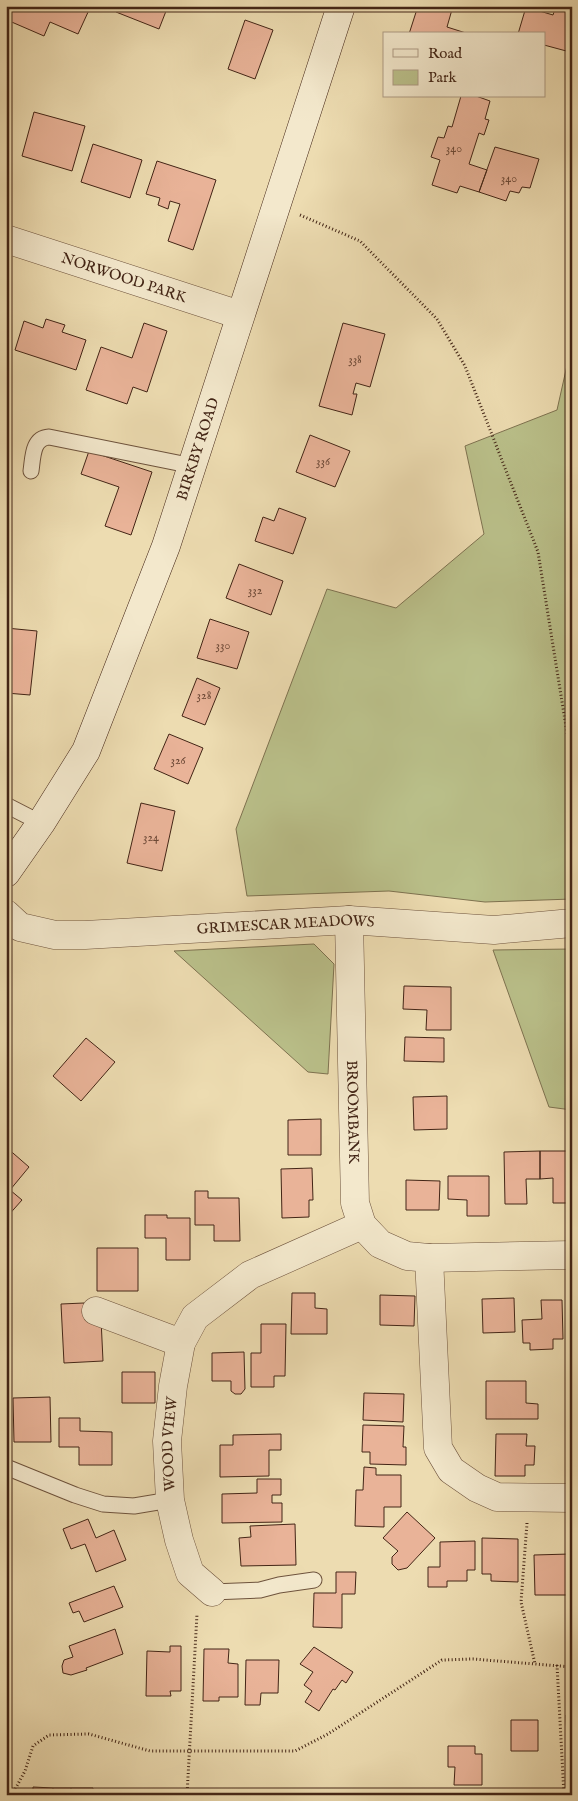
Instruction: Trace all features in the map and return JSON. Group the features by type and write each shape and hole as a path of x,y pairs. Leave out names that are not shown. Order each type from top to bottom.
{"street":[{"name":"BIRKBY ROAD","path":"6,873 42,823 86,751 166,546 276,205 336,8"},
{"name":"NORWOOD PARK","path":"6,239 240,315"},
{"name":"GRIMESCAR MEADOWS","path":"11,927 54,935 85,935 349,920 494,930 572,923"},
{"name":"BROOMBANK","path":"349,920 355,1203 362,1225 380,1244 407,1256 429,1258 572,1254"},
{"name":"WOOD VIEW","path":"205,1587 190,1573 178,1540 170,1500 167,1441 173,1386 181,1343 195,1317 217,1298 250,1275 362,1225"},
{"path":"429,1258 438,1448 451,1470 477,1488 497,1497 572,1498"},
{"path":"96,1311 181,1343"}],"lane":[{"path":"31,471 34,450 43,437 193,466"},
{"path":"6,805 42,823"},
{"path":"6,1467 75,1495 103,1504 134,1506 170,1500"},
{"path":"205,1587 260,1590 314,1580"}],"path":[{"path":"276,205 360,241 437,319 465,366 538,552 572,764"},
{"path":"530,1498 521,1602 535,1664"},
{"path":"187,1795 189,1751 205,1587"},
{"path":"12,1795 26,1771 33,1746 48,1735 89,1734 150,1751 295,1751 328,1734 442,1660 473,1659 572,1667"},
{"path":"558,1666 564,1795"}],"green space":[{"path":"572,343 572,619 569,640 572,654 572,899 485,902 389,891 247,896 236,829 327,589 396,608 484,534 465,446 557,410"},
{"path":"314,944 334,964 328,1074 308,1072 174,951"},
{"path":"572,949 572,1110 549,1107 493,950"}],"building":[{"path":"13,6 80,6 89,10 78,34 50,22 44,36 7,20"},
{"path":"119,6 168,6 159,29 116,12"},
{"path":"418,6 453,6 447,27 463,32 410,32"},
{"path":"556,6 572,6 572,46 570,52 546,46 546,32 519,32 526,7 553,15"},
{"path":"245,20 273,30 255,79 228,69"},
{"path":"460,98 482,98 490,101 485,119 489,120 484,135 479,133 469,164 487,170 479,192 460,186 457,193 432,185 440,160 431,157 438,137 444,138 448,126 452,127"},
{"path":"34,112 85,126 72,171 22,156"},
{"path":"93,144 142,160 130,198 81,182"},
{"path":"495,147 539,159 530,188 522,187 519,193 510,191 506,201 479,192"},
{"path":"157,161 216,180 193,250 168,241 180,204 170,201 168,209 158,205 160,198 146,194"},
{"path":"46,319 65,325 62,332 86,340 76,370 15,350 24,321 43,328"},
{"path":"144,323 167,331 147,392 133,387 127,404 86,390 101,347 132,358"},
{"path":"343,323 385,334 370,387 356,383 353,394 357,394 352,415 319,406"},
{"path":"310,435 350,451 335,487 296,472"},
{"path":"89,451 152,472 131,535 105,526 119,487 81,474"},
{"path":"279,508 306,518 293,554 255,541 263,517 274,521"},
{"path":"239,564 283,581 271,615 226,598"},
{"path":"210,619 249,632 237,669 197,658"},
{"path":"6,628 37,631 30,695 6,693"},
{"path":"197,678 220,688 205,725 182,716"},
{"path":"169,734 203,748 188,784 154,769"},
{"path":"141,803 175,811 162,871 127,863"},
{"path":"404,986 451,987 451,1030 426,1030 427,1010 403,1009"},
{"path":"405,1037 444,1038 444,1062 404,1061"},
{"path":"86,1038 115,1062 81,1101 53,1076"},
{"path":"447,1096 447,1129 414,1130 413,1097"},
{"path":"321,1119 321,1155 288,1155 288,1120"},
{"path":"6,1147 29,1167 10,1190 22,1200 6,1218"},
{"path":"540,1151 540,1179 526,1179 527,1204 505,1204 504,1152"},
{"path":"540,1151 572,1151 572,1203 553,1203 553,1178 540,1179"},
{"path":"312,1168 313,1200 309,1200 309,1217 282,1218 281,1169"},
{"path":"448,1176 489,1176 489,1216 467,1216 467,1200 448,1199"},
{"path":"406,1180 440,1181 439,1210 406,1210"},
{"path":"195,1191 208,1191 208,1198 239,1198 240,1241 214,1241 214,1225 195,1225"},
{"path":"145,1215 167,1215 167,1218 190,1218 190,1260 166,1260 166,1238 145,1238"},
{"path":"97,1248 138,1248 138,1291 97,1291"},
{"path":"292,1293 315,1293 315,1308 327,1309 327,1334 291,1334"},
{"path":"380,1295 415,1296 414,1326 380,1325"},
{"path":"514,1298 515,1332 483,1333 482,1299"},
{"path":"541,1300 562,1300 563,1339 553,1339 553,1349 530,1350 530,1343 523,1343 522,1320 542,1319"},
{"path":"84,1303 85,1320 101,1319 103,1361 64,1363 61,1304"},
{"path":"261,1324 286,1324 285,1376 274,1376 274,1387 251,1387 251,1353 261,1353"},
{"path":"244,1352 245,1389 241,1394 235,1394 231,1391 231,1381 212,1381 212,1353"},
{"path":"122,1372 155,1372 155,1403 122,1403"},
{"path":"486,1381 526,1381 526,1403 538,1404 538,1419 486,1419"},
{"path":"364,1393 404,1394 403,1422 363,1420"},
{"path":"50,1397 51,1442 14,1442 13,1398"},
{"path":"59,1418 80,1418 80,1431 112,1432 112,1465 79,1465 79,1447 59,1447"},
{"path":"363,1425 404,1426 403,1447 406,1447 406,1465 370,1464 370,1452 362,1452"},
{"path":"281,1434 281,1450 269,1450 269,1476 220,1477 220,1445 233,1445 233,1435"},
{"path":"496,1434 527,1434 526,1446 535,1446 534,1465 525,1465 525,1476 495,1476"},
{"path":"364,1467 376,1468 376,1475 401,1475 401,1507 384,1507 384,1527 355,1526 356,1490 363,1490"},
{"path":"257,1479 281,1479 281,1495 272,1495 272,1503 282,1503 282,1522 222,1523 222,1494 257,1493"},
{"path":"407,1512 435,1538 407,1568 398,1570 392,1564 392,1557 398,1551 383,1538"},
{"path":"88,1519 96,1538 114,1530 126,1560 96,1572 85,1544 71,1549 63,1529"},
{"path":"295,1524 296,1565 241,1566 239,1538 251,1537 250,1526"},
{"path":"482,1538 518,1539 518,1582 491,1581 491,1574 482,1574"},
{"path":"475,1541 475,1570 467,1570 467,1581 447,1581 447,1587 428,1587 428,1567 440,1567 440,1542"},
{"path":"570,1554 571,1595 535,1595 534,1555"},
{"path":"336,1572 356,1572 355,1594 342,1594 342,1628 313,1627 314,1593 336,1593"},
{"path":"114,1586 123,1607 84,1622 79,1611 73,1613 69,1603"},
{"path":"115,1629 123,1654 86,1668 87,1670 71,1675 63,1673 62,1666 64,1660 73,1657 69,1646"},
{"path":"170,1646 181,1646 181,1691 170,1691 171,1696 146,1696 147,1651 170,1652"},
{"path":"314,1647 353,1672 346,1683 342,1680 335,1690 333,1689 319,1711 305,1702 312,1691 304,1685 313,1672 300,1664"},
{"path":"204,1649 229,1649 228,1663 238,1664 238,1697 219,1697 219,1701 203,1701"},
{"path":"246,1660 279,1660 278,1693 261,1693 260,1705 245,1705"},
{"path":"566,1715 572,1715 572,1738 567,1739"},
{"path":"511,1720 538,1720 538,1751 511,1751"},
{"path":"448,1746 475,1746 475,1754 482,1754 482,1785 454,1785 455,1767 448,1767"},
{"path":"33,1787 53,1788 53,1795 33,1795"},
{"path":"53,1788 71,1788 71,1795 53,1795"},
{"path":"71,1788 93,1788 93,1795 71,1795"}]}
